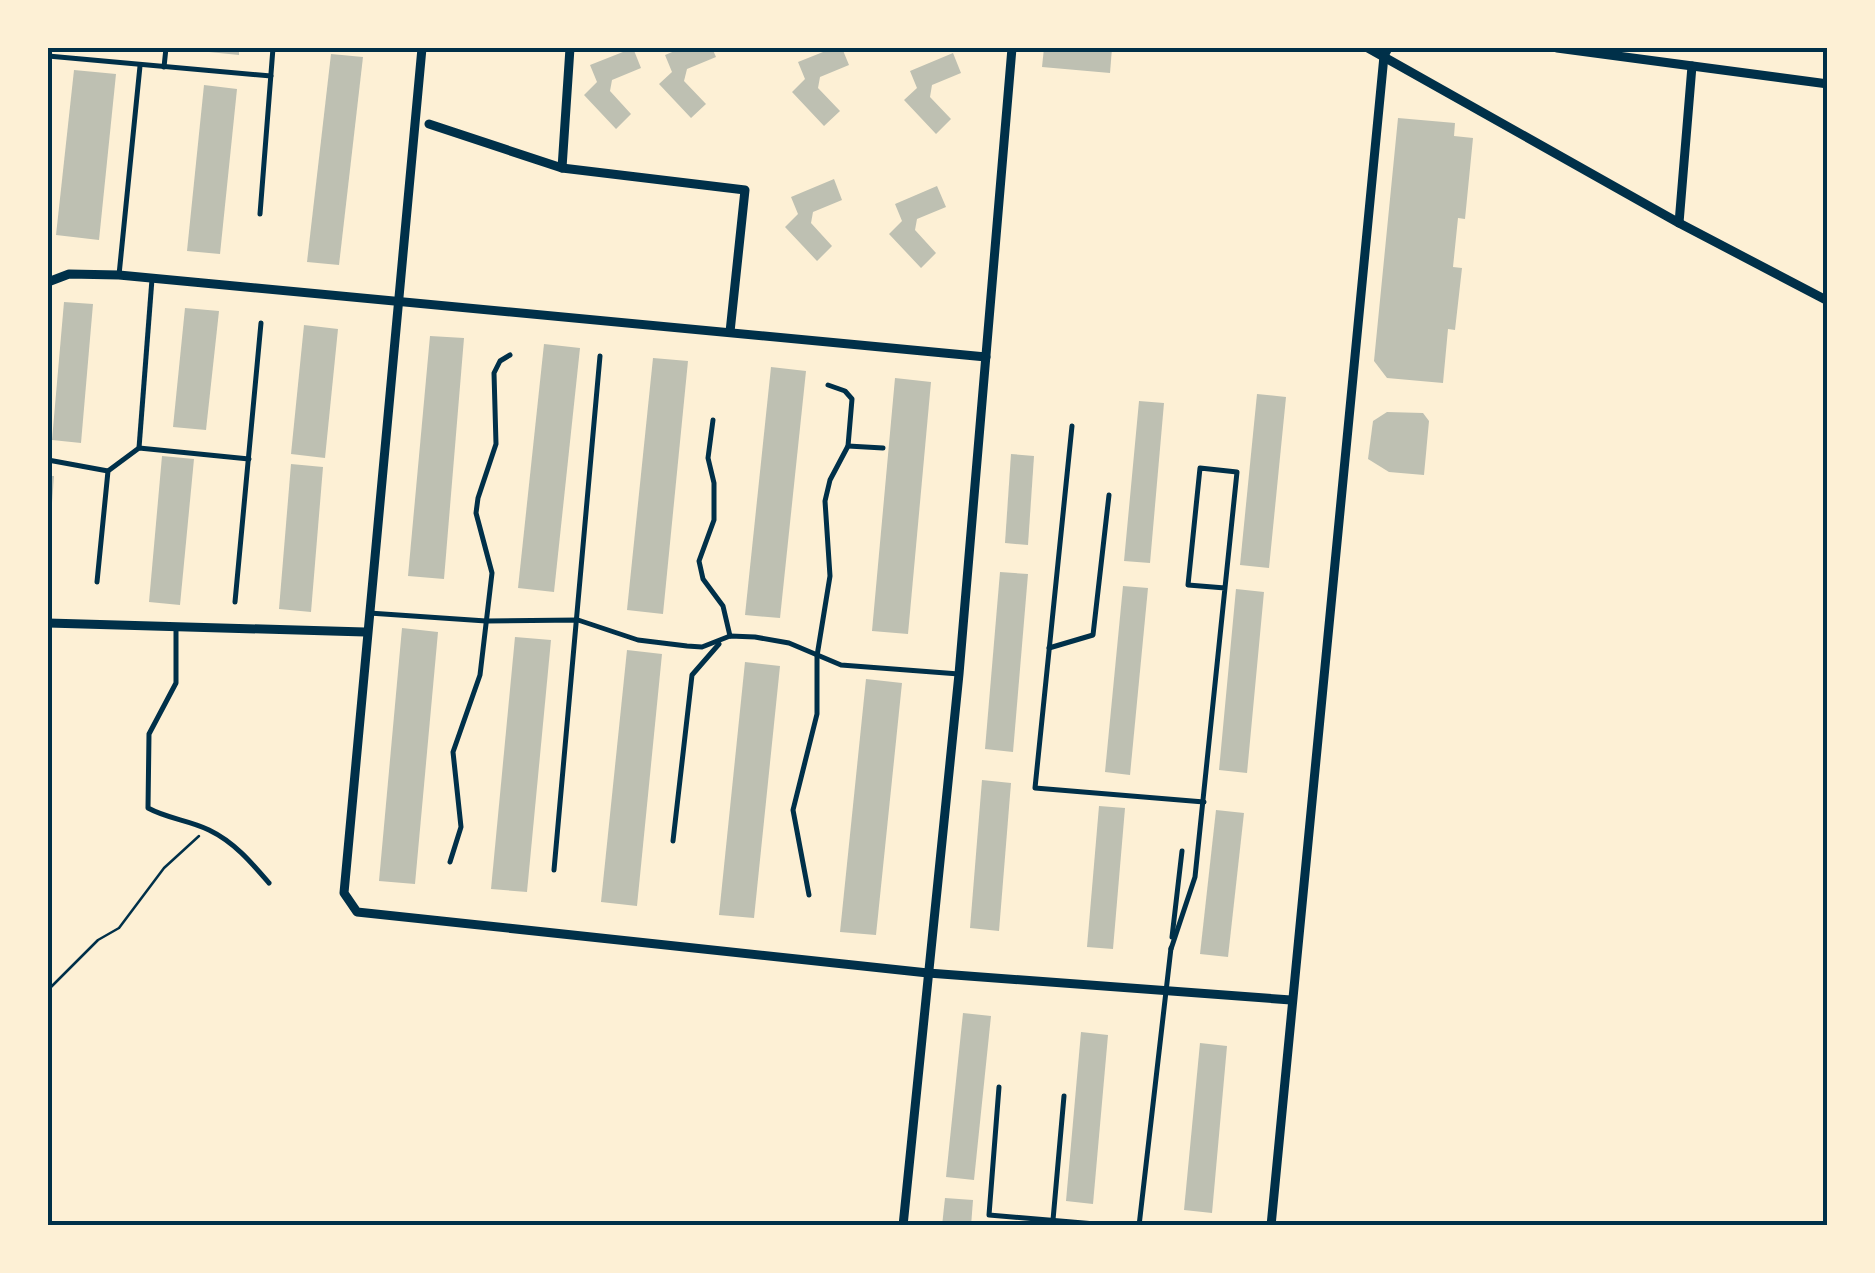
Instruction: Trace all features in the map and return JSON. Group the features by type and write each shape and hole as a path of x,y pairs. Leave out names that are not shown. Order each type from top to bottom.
{"street":[{"path":"422,48 365,632 344,893 356,912 928,973 1291,1000"},
{"path":"562,168 570,48"},
{"path":"903,1226 960,674 1012,48"},
{"path":"1368,48 1386,52 1678,223 1828,302"},
{"path":"1557,48 1827,84"},
{"path":"1272,1226 1386,52"},
{"path":"1678,223 1692,66"},
{"path":"429,124 562,168 745,190 730,332"},
{"path":"48,282 69,274 119,275 986,357"},
{"path":"48,623 365,632"}],"lane":[{"path":"164,67 166,48"},
{"path":"260,214 273,48"},
{"path":"48,56 270,76"},
{"path":"119,275 140,66"},
{"path":"1827,84 1828,75"},
{"path":"139,448 152,279"},
{"path":"235,602 262,323"},
{"path":"450,862 461,827 453,752 480,676 492,573 476,513 496,444 494,373 500,360 510,356"},
{"path":"554,870 600,356"},
{"path":"809,895 793,810 816,724 817,656 830,576 825,502 830,480 848,446 852,399 846,391 828,385"},
{"path":"713,420 708,458 714,484 714,520 700,561 703,579 723,606 730,636"},
{"path":"1072,426 1035,788 1204,802"},
{"path":"848,446 882,448"},
{"path":"48,460 108,471 139,448 249,459"},
{"path":"1171,949 1195,877 1204,802 1226,588 1237,472 1200,468 1188,585 1226,588"},
{"path":"97,582 108,471"},
{"path":"1048,648 1094,635 1109,495"},
{"path":"368,613 486,621 578,620 660,644 702,647 730,636 789,644 842,665 960,674"},
{"path":"176,624 176,682 148,734 148,808 168,819 207,829 241,850 270,883"},
{"path":"673,841 692,675 721,641"},
{"path":"1138,1226 1182,851"},
{"path":"999,1087 988,1215 1118,1226"},
{"path":"1053,1220 1064,1096"}],"path":[{"path":"48,990 98,940 118,928 164,868 207,829"}],"building":[{"path":"209,48 239,48 239,55 209,52"},
{"path":"633,48 641,68 612,80 610,91 631,114 616,129 584,95 597,82 590,65"},
{"path":"682,48 712,48 716,57 687,69 684,81 706,104 691,118 659,84 672,72 665,55"},
{"path":"842,48 849,65 820,77 818,88 840,111 824,126 792,92 805,79 798,62"},
{"path":"1044,48 1112,48 1110,73 1042,67"},
{"path":"953,53 961,73 932,85 930,97 951,119 936,134 904,100 917,88 910,71"},
{"path":"331,54 363,57 339,265 307,262"},
{"path":"74,70 116,74 99,240 56,235"},
{"path":"204,85 237,89 220,254 187,251"},
{"path":"1398,118 1455,123 1454,136 1473,138 1465,219 1458,218 1453,267 1462,268 1455,330 1448,329 1443,383 1387,378 1374,361"},
{"path":"834,179 842,200 813,212 811,223 832,246 817,261 785,227 798,214 791,197"},
{"path":"937,186 946,207 917,219 915,230 936,253 921,268 889,234 902,221 895,204"},
{"path":"64,302 93,304 81,443 52,440"},
{"path":"185,308 219,311 206,430 173,427"},
{"path":"304,325 338,329 325,458 291,454"},
{"path":"430,336 464,338 444,579 408,576"},
{"path":"544,344 580,348 554,592 518,588"},
{"path":"653,358 688,361 663,614 627,610"},
{"path":"771,367 806,371 780,618 745,615"},
{"path":"895,378 931,382 908,634 872,631"},
{"path":"1257,394 1286,397 1269,568 1240,565"},
{"path":"1139,401 1164,403 1150,563 1124,561"},
{"path":"1387,412 1423,413 1429,421 1424,475 1389,472 1368,459 1373,421"},
{"path":"1011,454 1034,456 1028,545 1005,543"},
{"path":"162,456 194,459 180,605 149,602"},
{"path":"291,464 323,467 311,612 279,609"},
{"path":"48,476 54,476 50,530 48,530"},
{"path":"1000,572 1028,574 1013,752 985,749"},
{"path":"1123,586 1148,588 1130,775 1105,772"},
{"path":"1236,589 1264,592 1247,773 1219,770"},
{"path":"402,628 438,632 415,884 379,881"},
{"path":"515,637 551,640 527,892 491,889"},
{"path":"627,650 662,654 637,906 601,902"},
{"path":"745,662 780,666 754,918 719,915"},
{"path":"866,679 902,683 876,935 840,932"},
{"path":"982,780 1011,783 999,931 970,928"},
{"path":"1099,806 1125,808 1113,949 1087,947"},
{"path":"1216,810 1244,813 1228,957 1200,954"},
{"path":"963,1013 991,1016 974,1180 946,1177"},
{"path":"1081,1032 1108,1035 1093,1204 1066,1201"},
{"path":"1200,1043 1227,1046 1212,1213 1184,1210"},
{"path":"945,1198 973,1200 971,1226 942,1226"}]}
